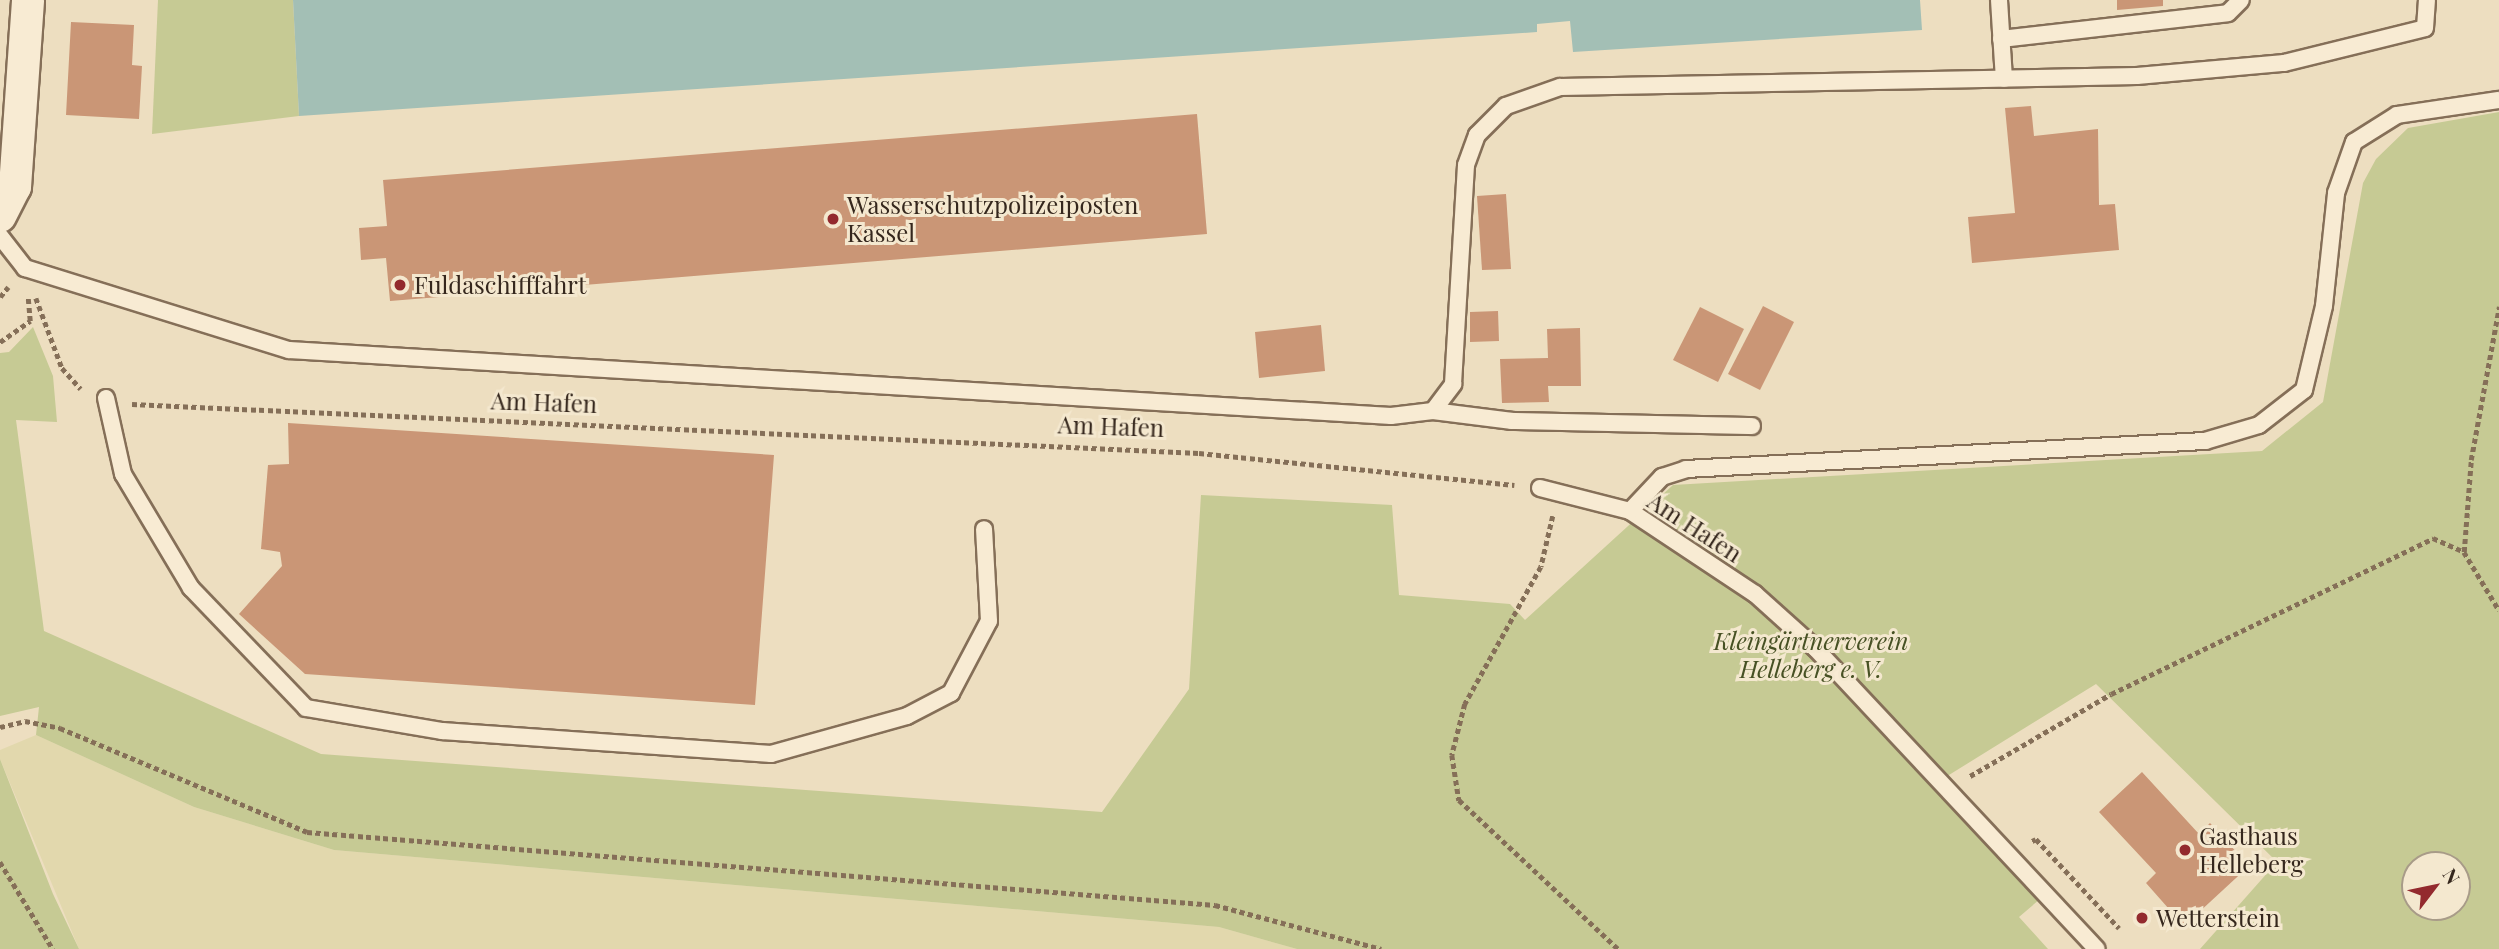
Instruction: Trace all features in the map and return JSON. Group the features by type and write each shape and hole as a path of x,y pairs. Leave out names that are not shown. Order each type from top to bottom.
{"street":[{"path":"0,216 15,187 28,0"}],"lane":[{"path":"1999,0 2004,79"},
{"path":"2001,39 2228,13 2241,0"},
{"path":"1433,411 1453,384 1466,165 1477,135 1506,106 1560,87 2137,76 2284,63 2424,28 2427,0"},
{"path":"1630,511 1662,477 1686,469 2205,441 2259,425 2304,390 2324,306 2336,193 2354,142 2397,115 2499,100"},
{"path":"0,236 25,268 289,350 1377,415 1433,411 1512,421 1752,426"},
{"path":"106,398 123,474 191,588 306,708 442,731 771,754 907,716 951,693 989,621 984,529"},
{"name":"Am Hafen","path":"1540,488 1630,511 1755,594 1815,648 1950,788 2097,949"}],"path":[{"path":"0,342 30,321 25,268"},
{"name":"Am Hafen","path":"25,268 62,368 86,394 172,409 1199,453 1540,488"},
{"path":"2464,552 2471,460 2499,307"},
{"path":"1540,488 1553,514 1541,567 1465,704 1452,755 1459,800 1618,949"},
{"path":"1950,788 2111,694 2432,538 2464,552 2499,610"},
{"path":"0,727 24,721 61,728 307,832 1215,905 1381,949"},
{"path":"0,862 53,949"}],"shaded area":[{"path":"36,735 194,807 334,850 1219,927 1297,949 79,949 0,759 0,750"}],"green space":[{"path":"158,0 293,0 299,116 152,134"},
{"name":"Kleingärtnerverein Helleberg e. V.","path":"2499,112 2499,949 2200,949 2277,862 2096,684 1936,783 2040,899 2019,917 2048,949 1297,949 1219,927 334,850 194,807 36,735 39,707 0,716 0,353 9,352 33,327 53,376 57,422 16,420 44,631 321,754 1102,812 1189,689 1201,495 1392,505 1399,595 1510,604 1525,620 1673,485 2262,451 2323,402 2363,183 2376,159 2408,128"},
{"path":"0,759 53,894 79,949 0,949"}],"water":[{"path":"293,0 1920,0 1922,30 1573,52 1570,21 1537,24 1537,32 299,116"}],"building":[{"path":"2117,0 2163,0 2163,6 2117,10"},
{"path":"71,22 134,25 132,65 142,66 139,119 66,115"},
{"path":"2031,106 2034,136 2098,129 2099,205 2115,204 2119,250 1972,263 1968,217 2015,213 2005,108"},
{"path":"1197,114 1207,234 390,301 386,258 361,260 359,228 387,226 383,180"},
{"path":"1506,194 1511,269 1482,270 1477,196"},
{"path":"1763,306 1794,322 1760,390 1728,374"},
{"path":"1700,307 1744,329 1718,382 1673,360"},
{"path":"1498,311 1499,341 1470,342 1470,312"},
{"path":"1321,325 1325,371 1259,378 1255,332"},
{"path":"1580,328 1581,386 1548,386 1549,402 1502,403 1500,359 1548,358 1547,329"},
{"path":"288,423 774,455 755,705 305,674 239,614 282,566 280,552 261,549 268,465 289,464"},
{"name":"Gasthaus Helleberg","path":"2142,772 2199,834 2210,823 2249,866 2184,926 2146,883 2156,873 2099,812"}],"place":[{"name":"Wasserschutzpolizeiposten Kassel","path":"833,219"},
{"name":"Fuldaschifffahrt","path":"400,285"},
{"name":"Gasthaus Helleberg","path":"2185,850"},
{"name":"Wetterstein","path":"2142,918"}]}
